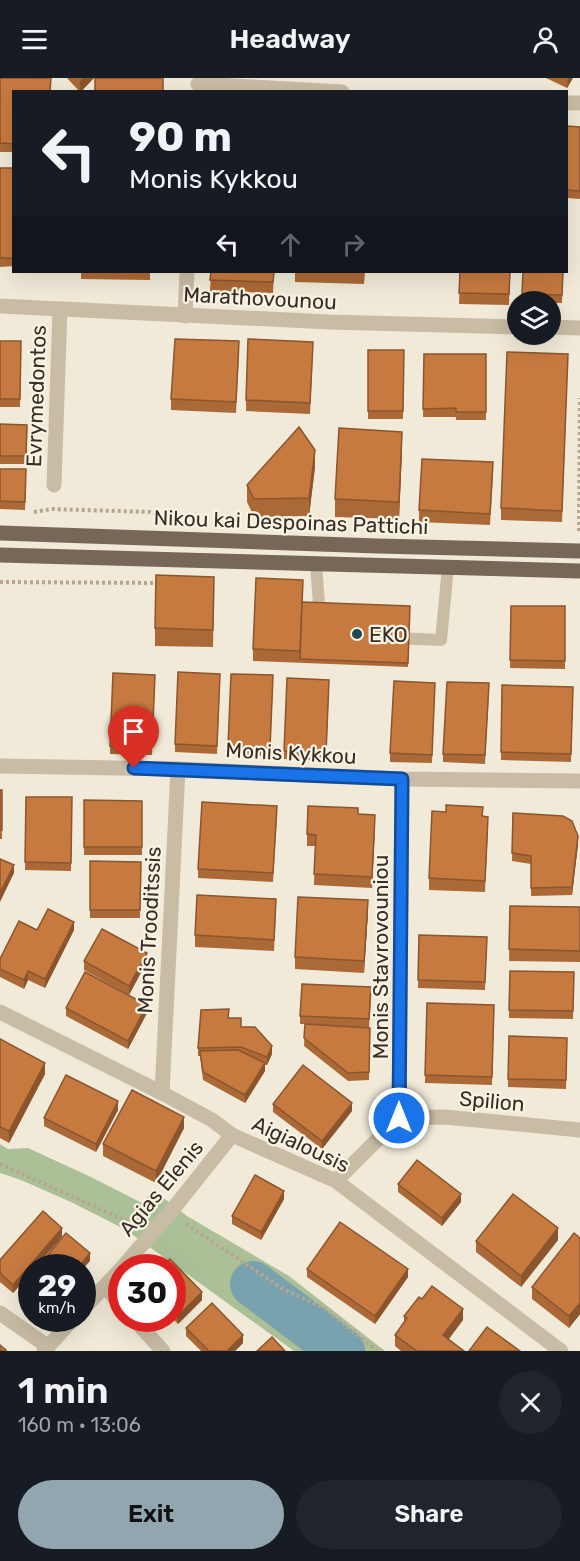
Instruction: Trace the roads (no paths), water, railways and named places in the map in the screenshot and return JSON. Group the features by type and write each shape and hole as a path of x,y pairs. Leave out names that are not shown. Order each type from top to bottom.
{"main road":[{"name":"Nikou kai Despoinas Pattichi","path":"0,533 580,551"},
{"name":"Nikou kai Despoinas Pattichi","path":"0,555 580,571"}],"street":[{"path":"197,85 301,90"},
{"path":"184,316 187,273"},
{"name":"Marathovounou","path":"0,306 328,322 507,327"},
{"name":"Evrymedontos","path":"54,484 60,309"},
{"path":"561,327 580,327"},
{"name":"Monis Kykkou","path":"0,766 178,769 402,779 580,781"},
{"name":"Monis Trooditssis","path":"162,1093 178,769"},
{"name":"Monis Stavrovouniou","path":"399,1118 402,779"},
{"name":"Aigialousis","path":"0,1012 162,1093 212,1120 232,1135 336,1180 561,1351"},
{"path":"336,1180 399,1118"},
{"name":"Spilion","path":"399,1118 445,1118 580,1130"},
{"name":"Agias Elenis","path":"134,1254 232,1135"},
{"name":"Agias Elenis","path":"96,1296 108,1284"},
{"path":"105,1287 108,1290"},
{"path":"0,1314 46,1349 61,1332"},
{"path":"146,1332 163,1351"}],"lane":[{"path":"316,564 322,635"},
{"path":"381,638 441,640 448,567"}],"waterway":[{"path":"253,1284 342,1351"}],"place":[{"name":"EKO","path":"357,634"}]}
